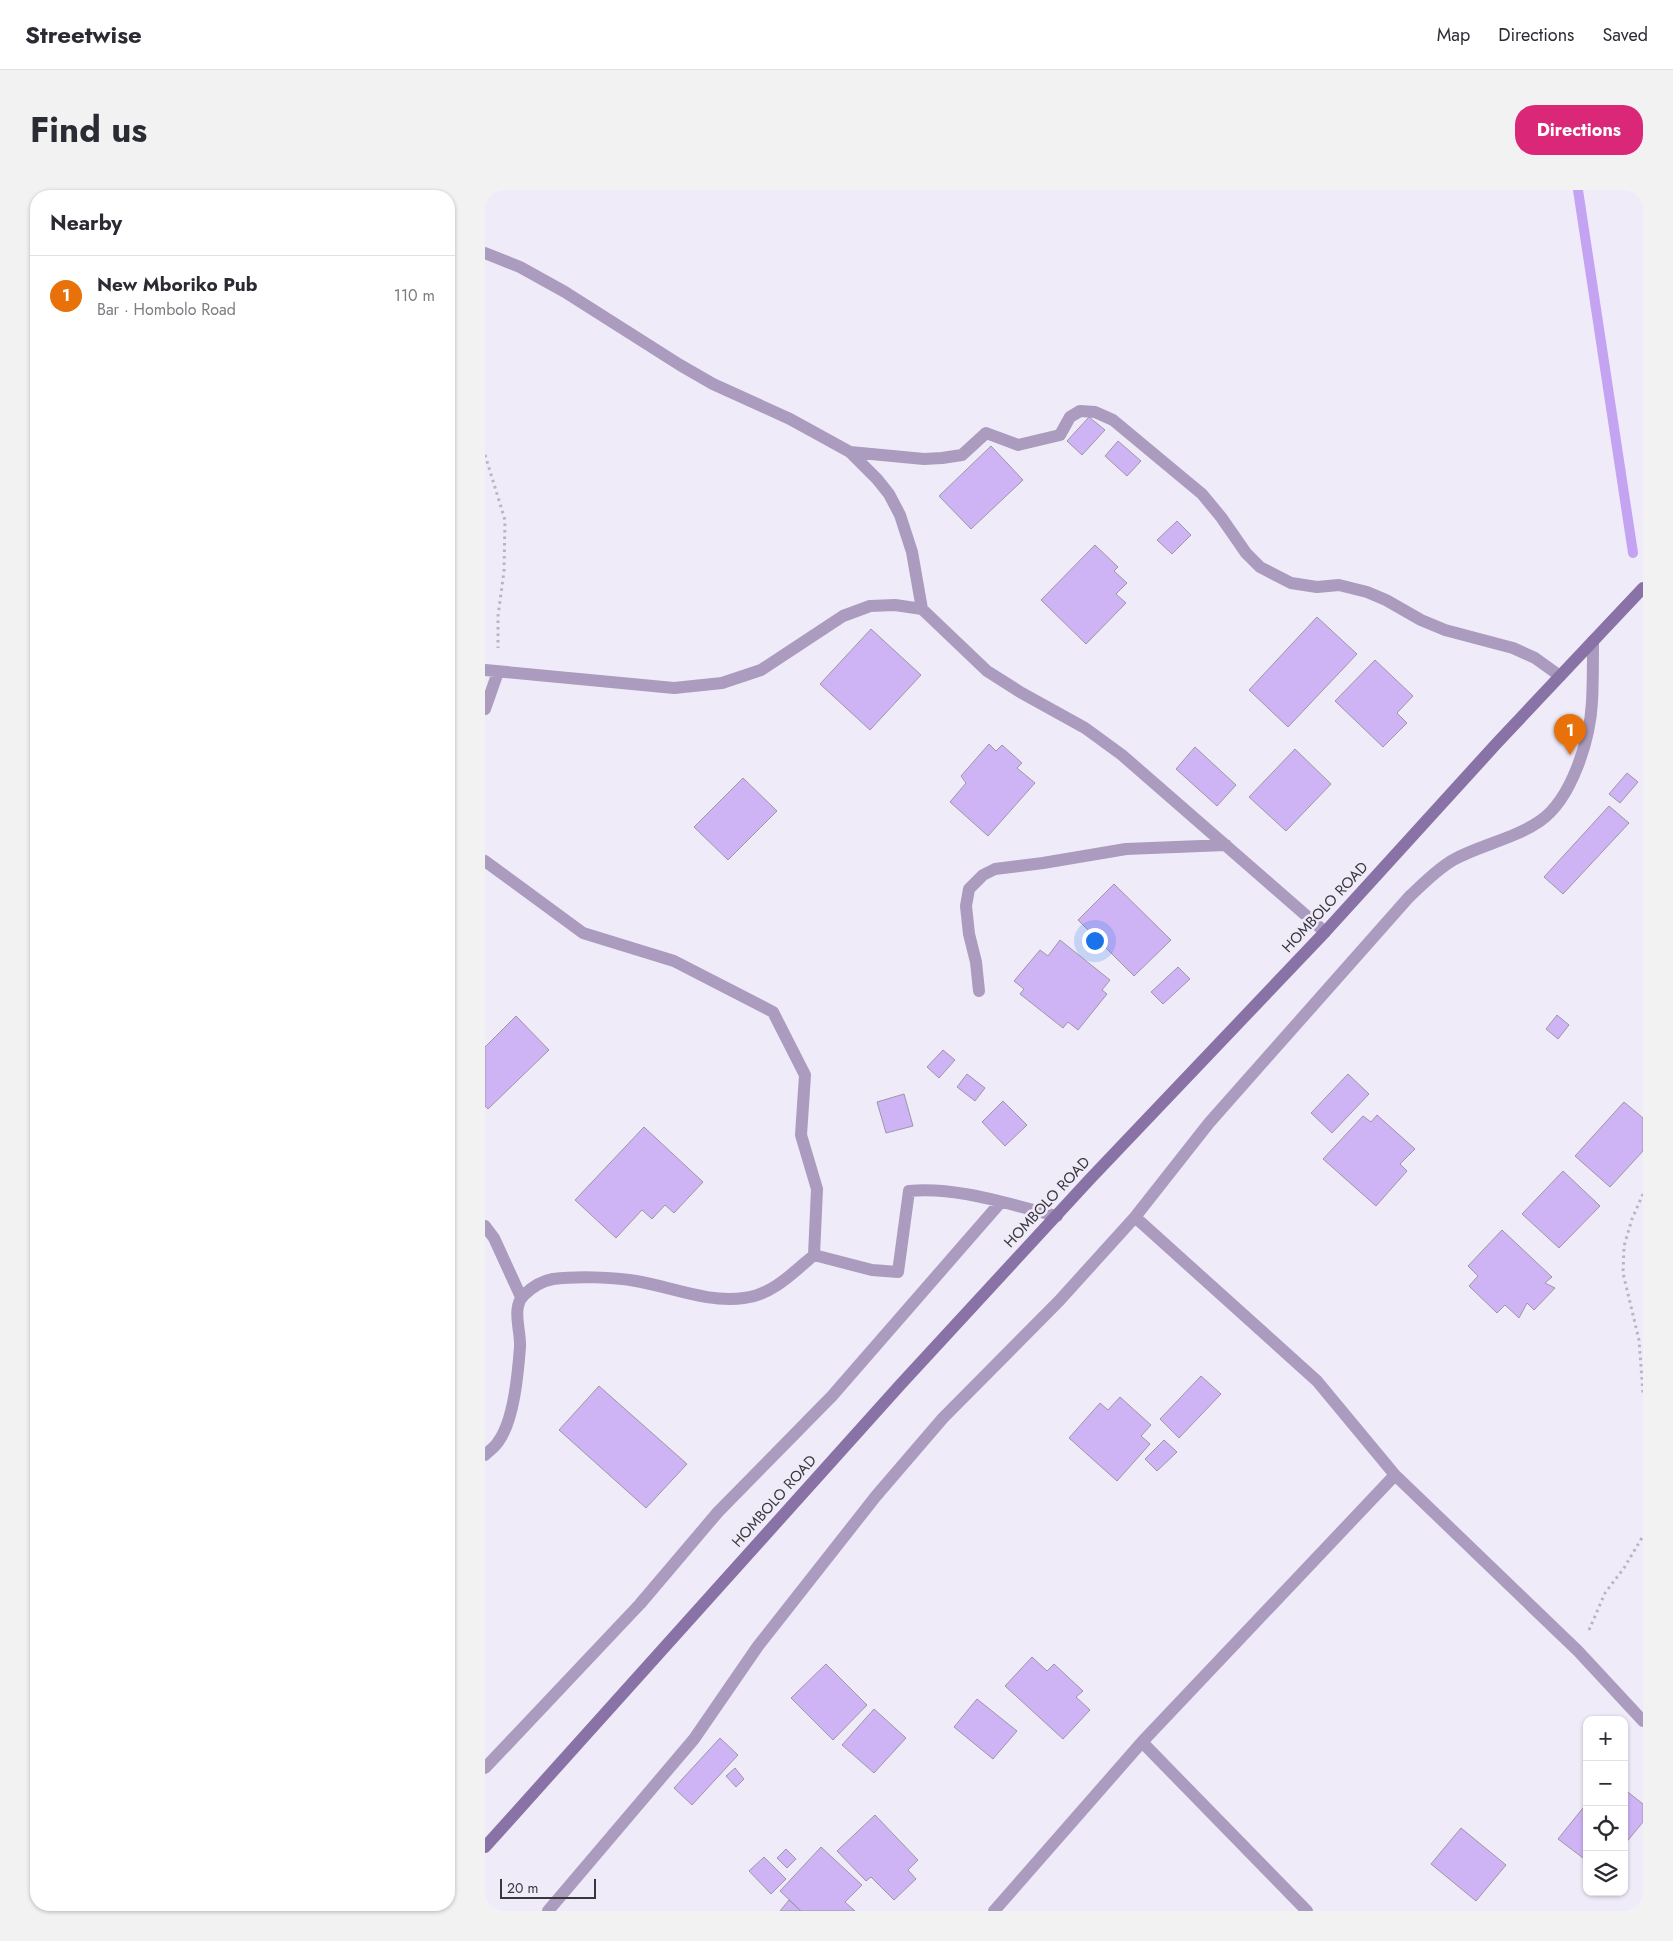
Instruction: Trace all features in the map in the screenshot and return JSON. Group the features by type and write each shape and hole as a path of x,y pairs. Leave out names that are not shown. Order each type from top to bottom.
{"street":[{"path":"485,253 520,267 565,292 680,366 713,384 790,419 850,452 889,494 900,515 911,552 923,609 987,671 1020,692 1085,728 1122,755 1325,932"},
{"path":"850,452 924,459 962,455 986,433 1018,445 1060,435 1070,417 1080,411 1095,412 1113,420 1202,494 1246,553 1260,567 1291,583 1317,586 1345,586 1367,592 1387,600 1421,620 1445,630 1513,648 1535,658 1560,676"},
{"name":"HOMBOLO ROAD","path":"485,1846 901,1384 1325,932 1643,588"},
{"path":"485,709 491,672 674,688 722,683 761,670 843,616 870,606 895,605 923,609"},
{"path":"548,1911 694,1739 758,1646 875,1496 943,1418 1059,1302 1135,1218 1216,1116 1409,897 1435,872 1453,860 1540,821 1554,808 1566,791 1581,758 1592,704 1593,641"},
{"path":"979,991 966,906 969,889 983,875 995,869 1126,849 1225,845"},
{"path":"485,861 583,933 674,961 773,1012 805,1075 801,1135 817,1189 814,1255 780,1284 760,1294 745,1298 713,1298 635,1281 585,1278 552,1280 534,1286 521,1297 517,1313 520,1344 511,1412 499,1441 485,1455"},
{"path":"814,1255 873,1270 898,1272 909,1191 930,1189 949,1191 1057,1216"},
{"path":"485,1768 548,1699 640,1604 718,1512 839,1389 1000,1202"},
{"path":"1135,1218 1317,1381 1395,1475 1578,1651 1643,1721"},
{"path":"485,1226 494,1238 521,1297"},
{"path":"994,1911 1141,1742 1395,1475"},
{"path":"1141,1742 1307,1911"}],"path":[{"path":"485,455 505,520 504,571 491,672"},
{"path":"1643,1194 1632,1219 1624,1246 1623,1273 1639,1340 1643,1393"},
{"path":"1578,1651 1594,1623 1605,1593 1624,1568 1643,1536"}],"building":[{"path":"1089,417 1105,430 1082,455 1067,441"},
{"path":"1118,441 1141,461 1127,476 1105,456"},
{"path":"991,446 1023,480 971,529 939,496"},
{"path":"1177,521 1191,535 1172,554 1157,540"},
{"path":"1095,545 1118,567 1114,571 1127,583 1116,594 1126,603 1086,644 1041,600"},
{"path":"1317,617 1357,654 1288,727 1249,690"},
{"path":"871,629 921,675 870,730 820,684"},
{"path":"1375,660 1413,696 1397,713 1407,723 1383,747 1335,701"},
{"path":"989,744 996,751 1002,745 1022,763 1017,768 1035,783 988,836 950,802 966,783 961,776"},
{"path":"1195,747 1236,785 1217,806 1176,769"},
{"path":"1295,749 1331,784 1286,831 1249,797"},
{"path":"1627,773 1638,782 1620,803 1609,794"},
{"path":"743,778 777,811 728,860 694,827"},
{"path":"1609,806 1629,823 1563,894 1544,877"},
{"path":"1114,884 1171,940 1134,976 1078,920"},
{"path":"1060,940 1110,980 1102,990 1107,994 1078,1030 1068,1022 1063,1028 1020,994 1024,989 1014,981 1040,950 1048,956"},
{"path":"1178,967 1190,979 1163,1004 1151,992"},
{"path":"1557,1015 1569,1025 1558,1039 1546,1029"},
{"path":"516,1016 549,1050 488,1109 485,1106 485,1047"},
{"path":"943,1050 955,1060 939,1078 927,1067"},
{"path":"967,1074 985,1088 975,1101 957,1087"},
{"path":"1348,1074 1369,1094 1332,1133 1311,1113"},
{"path":"904,1094 913,1126 886,1133 877,1102"},
{"path":"1003,1101 1027,1125 1005,1146 982,1122"},
{"path":"1624,1102 1643,1118 1643,1151 1610,1187 1575,1156"},
{"path":"1377,1115 1415,1149 1400,1164 1407,1171 1376,1206 1323,1159 1363,1116 1371,1122"},
{"path":"644,1127 703,1182 674,1213 665,1205 652,1219 642,1210 616,1238 575,1200"},
{"path":"1563,1171 1600,1206 1559,1248 1522,1214"},
{"path":"1502,1230 1552,1277 1545,1283 1555,1288 1534,1310 1527,1303 1519,1318 1505,1305 1497,1313 1469,1286 1478,1276 1468,1266"},
{"path":"1201,1376 1221,1394 1179,1438 1160,1419"},
{"path":"599,1386 687,1464 646,1508 559,1430"},
{"path":"1120,1397 1151,1425 1141,1436 1150,1444 1117,1481 1069,1438 1100,1403 1108,1410"},
{"path":"1164,1440 1177,1452 1157,1471 1145,1459"},
{"path":"1032,1657 1047,1671 1054,1664 1083,1691 1076,1697 1090,1710 1063,1739 1005,1686"},
{"path":"826,1664 867,1705 833,1740 791,1698"},
{"path":"977,1699 1017,1731 993,1759 954,1727"},
{"path":"874,1709 906,1738 874,1773 842,1745"},
{"path":"720,1738 738,1755 692,1805 674,1788"},
{"path":"735,1768 744,1779 736,1787 726,1776"},
{"path":"1628,1792 1643,1804 1643,1822 1628,1840"},
{"path":"1583,1808 1583,1858 1558,1839"},
{"path":"875,1815 918,1860 908,1870 916,1879 894,1900 871,1877 866,1881 837,1851"},
{"path":"1461,1828 1506,1865 1476,1901 1431,1864"},
{"path":"821,1847 862,1885 845,1902 855,1911 801,1911 780,1891"},
{"path":"786,1849 796,1859 787,1868 777,1858"},
{"path":"764,1857 786,1879 771,1894 749,1871"},
{"path":"789,1900 801,1911 780,1911"}],"waterway":[{"path":"1578,190 1633,553"}],"place":[{"name":"New Mboriko Pub","path":"1570,755"}]}
